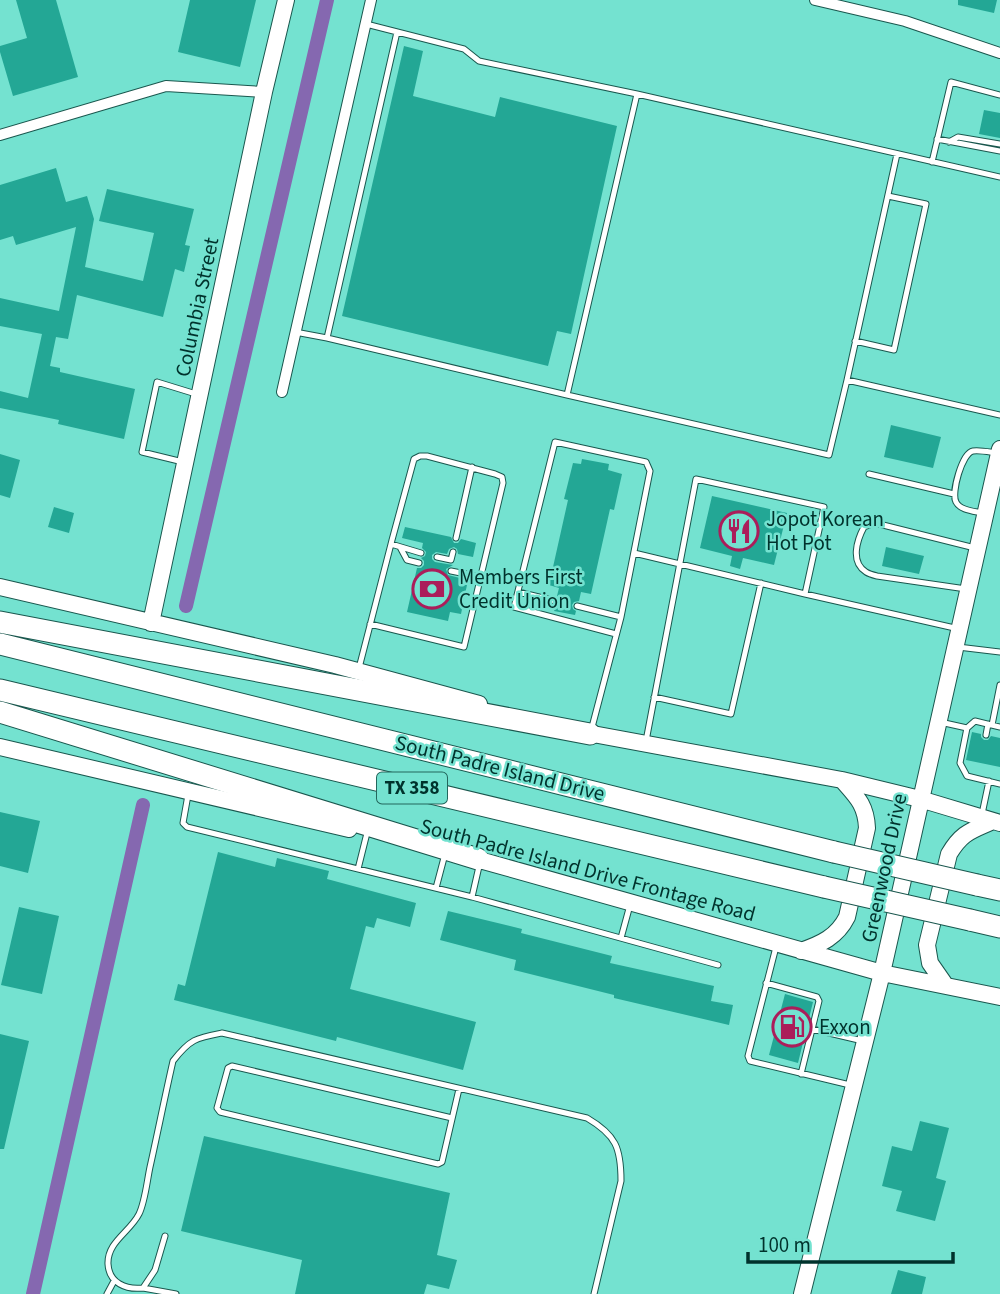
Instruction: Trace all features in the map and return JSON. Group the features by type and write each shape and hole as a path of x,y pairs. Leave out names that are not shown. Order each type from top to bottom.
{"highway":[{"path":"0,622 590,734"},
{"name":"South Padre Island Drive","path":"0,644 834,852 1000,890"},
{"name":"South Padre Island Drive","path":"0,690 1000,927"},
{"path":"0,712 479,859"}],"main road":[{"name":"Columbia Street","path":"151,623 286,0"},
{"name":"Greenwood Drive","path":"802,1294 882,973 985,514 997,478 1000,451"},
{"path":"0,587 358,671 590,734 842,780 992,820"},
{"name":"South Padre Island Drive Frontage Road","path":"0,747 479,859 882,973 1000,998"},
{"path":"801,951 831,937 841,928 847,917 867,828 866,813 860,801 842,780"},
{"path":"946,986 930,963 927,945 949,854 965,834 992,820"}],"street":[{"path":"282,392 371,0"},
{"path":"815,0 905,20 1000,53"},
{"path":"0,135 166,86 264,92"}],"lane":[{"path":"366,24 464,49 479,61 637,94 1000,177"},
{"path":"327,338 397,32"},
{"path":"932,162 950,82 1000,95"},
{"path":"567,395 637,94"},
{"path":"949,142 958,137 1000,144"},
{"path":"937,139 1000,151"},
{"path":"295,332 829,455 897,154"},
{"path":"855,341 894,350 926,204 888,196"},
{"path":"847,380 1000,415"},
{"path":"185,463 142,452 157,382 200,394"},
{"path":"590,734 621,617 650,471 646,462 555,442 514,607 616,634"},
{"path":"985,514 962,508 956,502 954,494 963,459 967,454 973,451 1000,451"},
{"path":"358,671 370,624 391,544 414,459 427,457 502,477 503,483 464,647 370,624"},
{"path":"456,538 472,467"},
{"path":"869,474 954,494"},
{"path":"645,744 695,479 824,507 805,593"},
{"path":"968,589 877,576 864,571 857,561 856,542 864,527 875,523 978,549"},
{"path":"391,544 421,553"},
{"path":"400,547 407,560 419,563"},
{"path":"437,557 451,560 453,552"},
{"path":"634,554 959,629"},
{"path":"451,571 481,577"},
{"path":"654,697 731,714 761,583"},
{"path":"518,592 556,601"},
{"path":"578,606 621,617"},
{"path":"955,646 1000,652"},
{"path":"986,735 1000,685"},
{"path":"1000,727 975,721 967,728 960,763 967,776 1000,784"},
{"path":"938,722 967,728"},
{"path":"989,782 992,820"},
{"path":"189,792 183,823 187,827 472,897 718,965"},
{"path":"358,869 367,833"},
{"path":"436,888 445,851"},
{"path":"472,897 479,859"},
{"path":"621,938 631,902"},
{"path":"777,944 748,1056 750,1061 853,1086"},
{"path":"766,984 817,997 819,1001 801,1074"},
{"path":"812,1029 865,1041"},
{"path":"176,1294 124,1287 114,1281 108,1263 109,1253 138,1214 173,1061 184,1046 199,1037 222,1033 587,1118 602,1127 616,1143 621,1163 621,1181 594,1294"},
{"path":"452,1118 232,1066 228,1068 217,1108 220,1112 438,1164 442,1162 459,1089"},
{"path":"143,1288 155,1270 165,1236"},
{"path":"107,1294 114,1281"}],"building":[{"path":"16,0 56,0 78,77 13,96 0,46 27,38"},
{"path":"190,0 256,0 240,67 178,52"},
{"path":"958,0 997,0 994,13 958,5"},
{"path":"404,46 423,51 413,96 495,117 500,97 617,126 571,334 557,331 548,366 342,316"},
{"path":"984,110 1000,113 1000,138 979,134"},
{"path":"56,168 66,202 87,196 94,219 85,267 143,281 154,233 99,221 107,189 194,209 185,245 190,246 184,272 175,269 163,317 77,295 68,339 56,337 50,366 60,368 60,372 135,389 124,439 58,424 59,420 0,408 0,391 28,398 42,334 0,326 0,298 59,311 76,227 16,245 13,236 0,240 0,185"},
{"path":"891,425 941,437 933,468 884,457"},
{"path":"0,454 20,460 10,498 0,495"},
{"path":"582,459 609,464 608,470 622,474 614,510 610,509 591,594 581,592 579,601 572,605 576,611 575,615 554,611 555,606 561,602 557,596 559,588 549,585 568,500 564,499 573,463 581,464"},
{"path":"712,496 787,513 774,565 743,558 740,569 730,566 732,556 700,548"},
{"path":"54,507 74,513 69,533 48,527"},
{"path":"405,527 451,537 454,543 461,539 476,543 473,557 458,554 454,547 449,549 447,554 436,552 432,555 435,562 453,565 446,569 448,575 468,580 461,614 450,612 448,621 407,612 417,568 424,565 421,558 426,552 422,548 423,543 402,538"},
{"path":"886,547 924,556 919,574 882,566"},
{"path":"972,732 981,734 984,740 991,736 1000,738 1000,767 966,760"},
{"path":"0,812 40,821 28,873 0,866"},
{"path":"218,852 275,867 277,858 329,871 327,879 416,903 410,927 377,918 374,928 366,926 350,989 476,1022 463,1070 337,1037 336,1041 174,1000 178,984 185,986"},
{"path":"19,907 59,916 42,994 1,985"},
{"path":"448,911 522,929 521,933 612,956 610,963 714,986 711,1001 733,1005 729,1025 614,998 614,995 514,970 516,960 440,940"},
{"name":"Exxon","path":"785,994 813,1002 798,1063 769,1055"},
{"path":"0,1034 29,1041 4,1149 0,1149"},
{"path":"920,1121 949,1128 936,1178 946,1181 935,1221 896,1211 902,1191 882,1186 892,1146 912,1151"},
{"path":"204,1136 450,1193 437,1255 457,1260 449,1289 427,1284 424,1294 295,1294 302,1260 181,1231"},
{"path":"898,1270 926,1277 922,1294 891,1294"}],"waterway":[{"path":"186,606 327,0"},
{"path":"33,1294 143,805"}],"place":[{"name":"Jopot Korean Hot Pot","path":"739,531"},
{"name":"Members First Credit Union","path":"432,589"},
{"name":"Exxon","path":"792,1027"}]}
